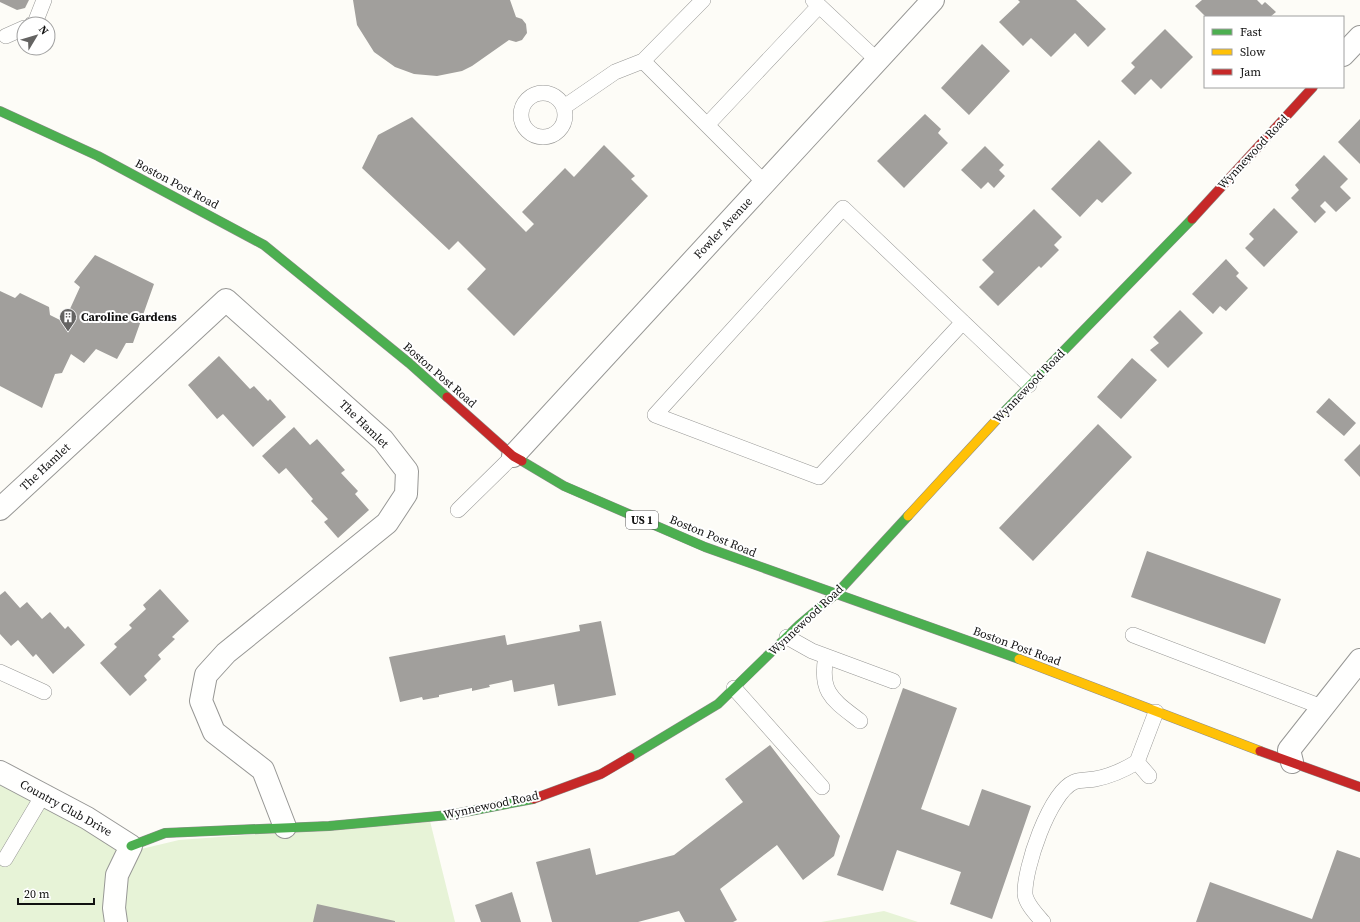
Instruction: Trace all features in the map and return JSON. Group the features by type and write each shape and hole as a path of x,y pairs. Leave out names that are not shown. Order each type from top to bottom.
{"main road":[{"name":"Wynnewood Road","path":"131,846 165,834 329,826 449,815 532,798 601,774 718,704 787,637 837,593 1029,385 1190,221 1313,88"},
{"name":"Boston Post Road","path":"0,111 98,156 264,245 409,363 513,456 564,486 705,547 1035,665 1156,712 1360,787"}],"street":[{"name":"Fowler Avenue","path":"513,456 933,0"},
{"path":"1344,54 1360,37"},
{"name":"The Hamlet","path":"0,509 226,300 383,440 407,471 406,494 387,523 226,653 206,675 201,701 214,732 263,770 285,827"},
{"path":"1292,762 1289,750 1360,660"},
{"name":"Country Club Drive","path":"0,772 87,818 131,846"},
{"path":"116,922 114,908 117,875 131,846"}],"lane":[{"path":"38,16 44,0"},
{"path":"564,107 615,72 643,62 703,0"},
{"path":"707,125 816,3 877,60"},
{"path":"6,36 16,32"},
{"path":"643,62 765,183"},
{"path":"962,322 819,477 655,415 843,208 1029,385"},
{"path":"458,510 513,456"},
{"path":"1133,635 1322,708"},
{"path":"787,637 812,651 893,681"},
{"path":"826,656 823,673 826,689 839,705 860,721"},
{"path":"0,672 44,692"},
{"path":"734,688 774,731 822,787"},
{"path":"1043,922 1032,910 1025,896 1026,877 1044,823 1058,796 1074,782 1119,773 1137,762 1156,712"},
{"path":"1137,762 1149,776"},
{"path":"5,859 43,795"}],"green space":[{"path":"0,778 137,850 179,840 430,821 455,922 0,922"},
{"path":"884,911 918,922 821,922"}],"building":[{"path":"0,0 29,0 25,8 17,10 0,2"},
{"path":"353,0 510,0 516,17 522,19 526,24 527,33 522,40 516,42 509,40 472,66 462,71 437,76 414,74 395,67 374,52 357,25"},
{"path":"1018,0 1076,0 1106,29 1088,47 1075,33 1051,57 1031,38 1023,46 999,22 1020,2"},
{"path":"1202,0 1257,0 1262,5 1265,2 1276,12 1271,16 1205,16 1195,6"},
{"path":"1165,29 1193,57 1161,89 1151,79 1135,95 1121,81 1135,67 1131,63"},
{"path":"982,44 1010,71 969,115 941,88"},
{"path":"925,114 941,129 938,133 948,143 904,188 877,161"},
{"path":"412,117 526,232 534,224 522,212 565,168 574,177 604,145 635,176 631,179 648,196 514,336 467,289 486,269 458,241 449,250 362,168 378,135"},
{"path":"1360,119 1360,164 1338,142"},
{"path":"1099,140 1132,173 1102,203 1097,199 1080,217 1051,189"},
{"path":"985,146 1004,165 999,170 1005,176 994,188 988,182 981,189 961,170"},
{"path":"1324,155 1348,179 1340,187 1351,198 1336,212 1325,201 1320,206 1326,212 1315,223 1291,198 1299,190 1295,185"},
{"path":"1274,208 1298,232 1264,267 1245,248 1254,239 1249,234"},
{"path":"1034,209 1062,237 1054,245 1059,250 1041,268 1039,266 998,306 979,287 994,272 982,260"},
{"name":"Caroline Gardens","path":"95,255 154,284 133,343 126,343 117,359 96,349 84,363 71,354 62,373 55,374 42,408 0,386 0,291 15,298 20,293 49,307 50,315 64,322 80,287 74,282"},
{"path":"1226,259 1239,273 1236,276 1248,288 1226,311 1220,306 1213,314 1192,294"},
{"path":"1180,310 1203,333 1168,368 1150,350 1159,343 1153,337"},
{"path":"219,356 250,389 254,386 268,401 270,399 286,417 253,447 223,414 217,419 188,385"},
{"path":"1132,358 1157,380 1121,419 1097,397"},
{"path":"1329,398 1356,423 1344,436 1316,412"},
{"path":"1098,424 1132,457 1033,561 999,528"},
{"path":"294,427 310,445 317,439 345,470 341,473 358,491 355,494 369,510 338,538 324,522 328,519 311,501 313,499 286,468 279,474 262,456"},
{"path":"1360,444 1360,477 1344,460"},
{"path":"1147,551 1281,599 1265,644 1131,597"},
{"path":"160,589 189,621 172,637 175,639 158,655 161,659 144,676 147,680 130,696 100,663 117,647 114,644 132,628 129,625 146,609 143,605"},
{"path":"5,591 20,608 27,602 42,619 50,612 65,629 68,626 85,645 53,674 36,654 33,657 18,640 11,646 0,634 0,595"},
{"path":"601,621 616,695 558,706 554,684 514,692 512,680 489,685 490,687 472,691 472,688 439,695 439,697 423,700 422,697 400,702 389,657 505,635 507,645 580,631 579,625"},
{"path":"903,688 957,708 921,809 969,826 982,789 1031,806 992,919 950,904 961,872 897,850 883,891 837,875"},
{"path":"770,745 840,836 834,856 803,880 777,845 720,889 737,920 733,922 685,922 679,911 638,922 552,922 536,862 590,848 596,875 674,855 743,802 725,779"},
{"path":"1337,850 1360,858 1360,922 1196,922 1210,882 1312,919"},
{"path":"512,892 521,922 481,922 475,905"},
{"path":"317,904 395,921 395,922 313,922"}],"traffic: fast":[{"path":"0,111 98,156 264,245 409,363 447,397"},
{"path":"1001,415 1192,219"},
{"path":"522,461 564,486 705,547 1019,659"},
{"path":"630,757 718,704 799,625 837,593 908,516"},
{"path":"131,846 165,833 329,826 449,815 533,799"}],"traffic: slow":[{"path":"908,516 1001,415"},
{"path":"1019,659 1260,751"}],"traffic: jam":[{"path":"1192,219 1312,88"},
{"path":"447,397 513,456 522,461"},
{"path":"1260,751 1360,787"},
{"path":"533,799 601,774 630,757"}],"place":[{"name":"Caroline Gardens","path":"68,332"}]}
